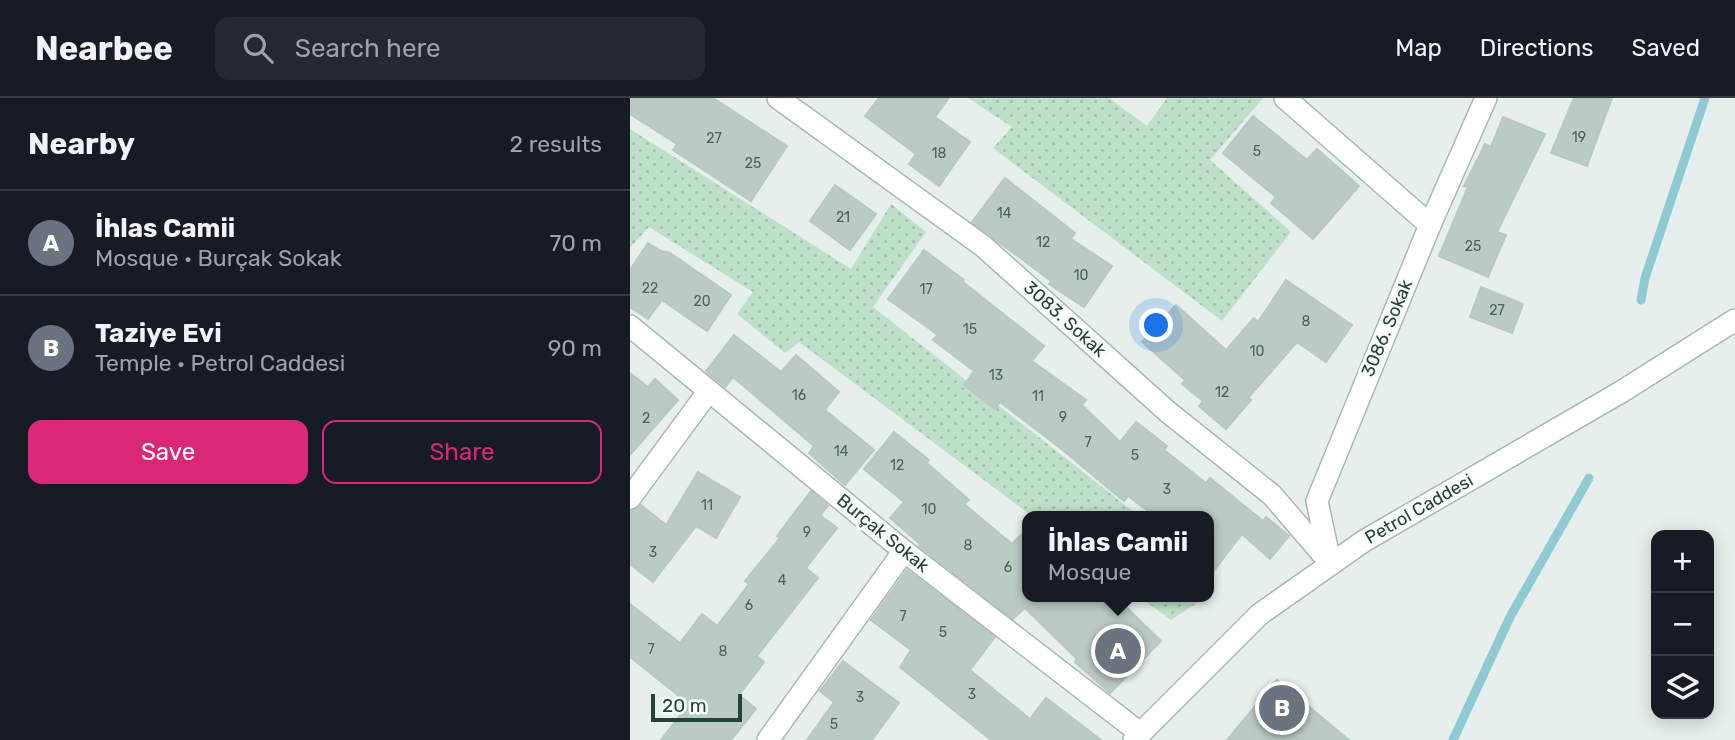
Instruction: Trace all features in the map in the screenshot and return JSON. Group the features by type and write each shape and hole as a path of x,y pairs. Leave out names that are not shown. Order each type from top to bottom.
{"street":[{"name":"3083. Sokak","path":"778,98 983,246 1168,412 1272,495 1331,564"},
{"path":"1285,98 1430,225"},
{"name":"3086. Sokak","path":"1331,564 1317,500 1430,225 1486,98"},
{"name":"Petrol Caddesi","path":"1137,736 1260,614 1364,541 1621,391 1735,320"},
{"name":"Burçak Sokak","path":"630,326 904,551 1137,736"},
{"path":"630,498 708,392"},
{"path":"768,740 904,551"}],"green space":[{"path":"968,98 1109,98 1147,126 1167,98 1263,98 1210,160 1291,232 1222,321 993,148 1012,127"},
{"path":"630,129 851,269 891,204 926,232 873,307 1133,511 1025,511 799,342 785,353 737,314 753,292 649,227 630,248"},
{"path":"1147,602 1198,602 1171,620"}],"building":[{"path":"630,98 713,98 787,146 751,201 673,150 677,144 630,114"},
{"path":"879,98 949,98 935,117 970,142 939,186 909,164 916,154 865,116"},
{"path":"1574,98 1612,98 1587,166 1551,153"},
{"path":"1253,116 1307,160 1317,149 1359,186 1313,239 1271,203 1276,197 1223,153"},
{"path":"1503,117 1545,134 1497,232 1506,235 1488,277 1439,256 1468,187 1464,186 1485,144 1491,147"},
{"path":"1005,178 1075,233 1071,239 1112,266 1084,307 1049,284 1051,281 972,222"},
{"path":"835,185 876,214 850,250 810,221"},
{"path":"648,243 670,253 731,295 707,331 662,300 648,319 630,307 630,270"},
{"path":"924,250 1044,346 1032,361 1086,400 1082,405 1120,442 1136,422 1167,446 1164,450 1206,483 1210,478 1263,521 1266,517 1289,536 1270,559 1242,534 1214,570 1214,511 1148,511 1128,496 1124,501 1000,402 995,409 964,385 974,371 933,340 938,335 888,299"},
{"path":"1286,280 1352,325 1326,362 1297,342 1248,398 1251,400 1226,429 1199,406 1203,401 1182,384 1185,380 1142,342 1176,305 1226,350 1254,318 1258,322"},
{"path":"1481,287 1523,304 1512,333 1470,317"},
{"path":"734,335 781,372 796,355 839,392 825,410 874,450 845,485 809,453 814,446 733,377 725,387 706,371"},
{"path":"630,373 648,387 655,379 678,400 630,455"},
{"path":"894,432 929,460 927,463 969,500 964,504 1012,544 1022,534 1022,602 1104,602 1119,616 1127,608 1161,641 1110,693 1075,662 1077,659 1025,608 1013,619 919,546 920,544 890,518 904,502 864,469"},
{"path":"698,472 740,497 716,538 696,526 653,582 630,564 630,511 641,505 666,525"},
{"path":"811,491 828,506 820,515 837,528 806,568 818,578 757,656 764,662 739,695 756,709 731,740 661,740 687,706 682,702 684,700 630,657 630,604 680,643 702,614 717,626 749,584 745,581 780,538 777,536"},
{"path":"907,570 995,637 970,670 1030,719 1046,698 1101,740 991,740 900,667 911,650 871,620"},
{"path":"843,661 899,703 872,740 807,740 834,702 820,691"},
{"path":"1277,680 1349,740 1227,740"}],"waterway":[{"path":"1641,300 1645,278 1705,98"},
{"path":"1453,740 1510,617 1589,478"}],"place":[{"name":"İhlas Camii","path":"1118,651"},
{"name":"Taziye Evi","path":"1282,708"}]}
